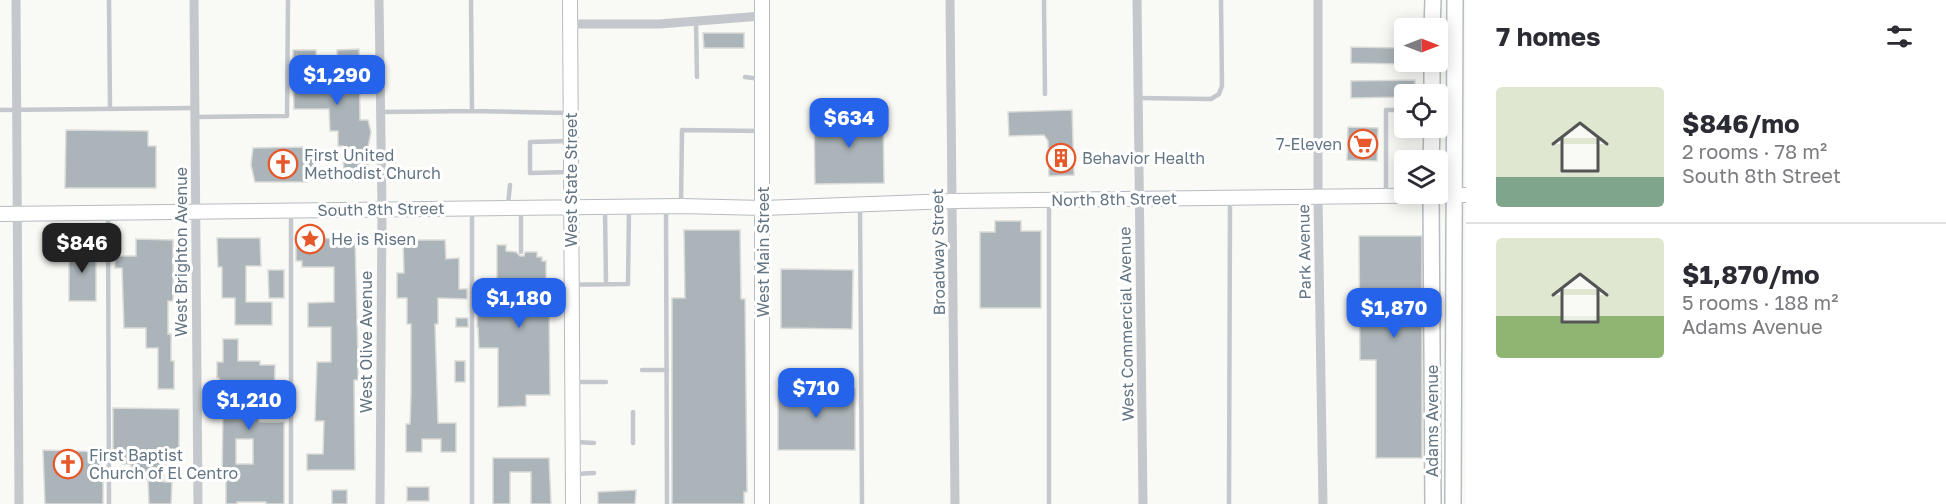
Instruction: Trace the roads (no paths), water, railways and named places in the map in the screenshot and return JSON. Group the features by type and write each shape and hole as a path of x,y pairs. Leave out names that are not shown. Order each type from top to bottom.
{"main road":[{"path":"1432,18 1433,0"},
{"name":"Adams Avenue","path":"1453,504 1461,195 1455,0"},
{"name":"Adams Avenue","path":"1431,204 1433,504"}],"street":[{"path":"16,0 19,504"},
{"name":"West Brighton Avenue","path":"194,0 198,504"},
{"name":"West Olive Avenue","path":"379,0 382,209 380,504"},
{"name":"West State Street","path":"570,0 573,504"},
{"name":"West Main Street","path":"762,0 762,504"},
{"name":"Broadway Street","path":"950,0 955,504"},
{"name":"West Commercial Avenue","path":"1137,0 1143,504"},
{"name":"Park Avenue","path":"1318,0 1318,197 1323,504"},
{"path":"571,24 659,24 762,16"},
{"name":"North 8th Street","path":"763,208 952,201 1394,196"},
{"name":"South 8th Street","path":"0,214 629,206 763,208"}],"lane":[{"path":"109,0 110,109"},
{"path":"0,110 110,109 287,116 288,0"},
{"path":"471,0 472,111"},
{"path":"1044,0 1045,94"},
{"path":"1138,98 1211,99 1219,94 1222,86 1221,0"},
{"path":"696,22 697,77"},
{"path":"745,77 763,80"},
{"path":"1386,196 1386,110 1394,110"},
{"path":"380,112 571,112"},
{"path":"681,206 682,130 763,131"},
{"path":"571,141 530,142 530,173 571,172"},
{"path":"510,185 521,252"},
{"path":"1228,504 1230,198"},
{"path":"1049,200 1049,504"},
{"path":"860,204 862,504"},
{"path":"546,285 628,284 629,206"},
{"path":"666,206 667,504"},
{"path":"605,207 606,284"},
{"path":"472,208 472,504"},
{"path":"291,210 291,504"},
{"path":"108,213 109,504"},
{"path":"642,370 667,370"},
{"path":"572,382 606,382"},
{"path":"633,412 633,443"},
{"path":"573,442 594,443"},
{"path":"573,474 594,473"}],"place":[{"name":"7-Eleven","path":"1363,144"},
{"name":"Behavior Health","path":"1061,158"},
{"name":"First United Methodist Church","path":"283,164"},
{"name":"He is Risen","path":"310,239"},
{"name":"First Baptist Church of El Centro","path":"68,464"}]}
